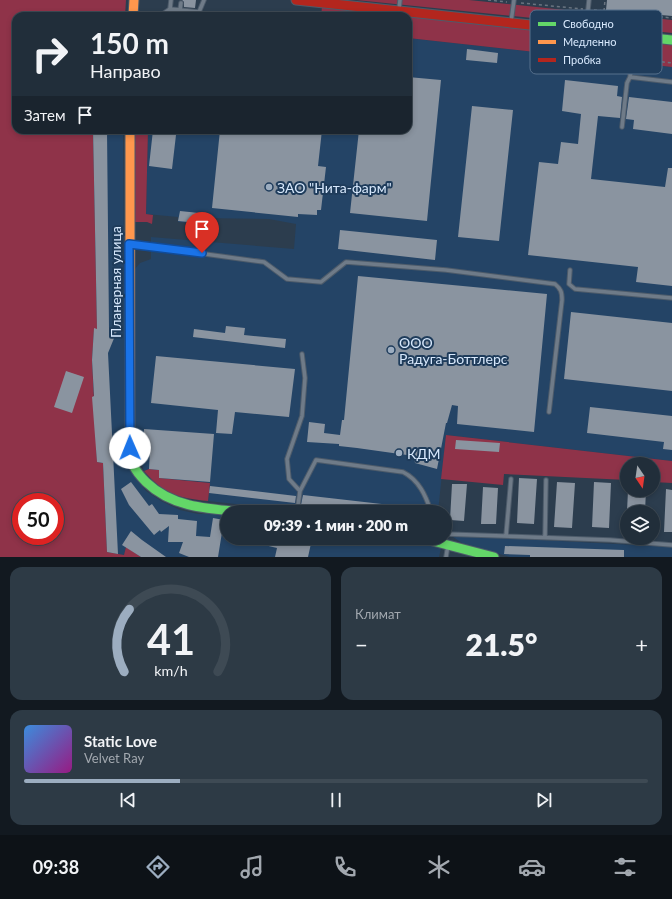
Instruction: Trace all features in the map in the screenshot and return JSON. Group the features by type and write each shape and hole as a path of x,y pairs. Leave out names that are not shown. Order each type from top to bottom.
{"main road":[{"path":"133,12 134,0"},
{"path":"296,0 334,2 530,25"},
{"path":"662,39 672,40"},
{"name":"Планерная улица","path":"130,134 129,244 131,457 134,467 149,486 163,496 181,504 199,508 220,510"},
{"path":"452,545 494,557"}],"lane":[{"path":"170,9 171,0"},
{"path":"166,12 170,9 199,12 204,0"},
{"path":"399,10 400,0"},
{"path":"588,10 590,0"},
{"path":"511,23 514,1"},
{"path":"180,3 180,10"},
{"path":"622,127 627,83 630,74"},
{"path":"630,77 672,82"},
{"path":"129,244 156,246 264,262 287,279 321,282 346,262 446,270 555,284 560,288 562,300 549,412"},
{"path":"570,270 569,284 575,289 672,298"},
{"path":"300,491 289,479 287,459 302,416 306,378 302,354"},
{"path":"298,505 300,491 316,460 403,472 411,476 422,491 428,505"},
{"path":"506,536 511,479"},
{"path":"545,538 546,480"},
{"path":"452,534 672,545"},
{"path":"446,557 448,545"}],"path":[{"path":"488,0 514,1 588,10"},
{"path":"604,10 605,0"},
{"path":"662,17 672,18"},
{"path":"662,62 672,63"}],"shaded area":[{"path":"0,0 126,0 125,12 12,12 12,134 93,134 97,329 94,329 92,360 97,462 103,463 107,552 124,555 126,547 141,557 0,557"},
{"path":"356,0 469,0 565,10 530,10 530,18"},
{"path":"322,7 369,12 321,12"},
{"path":"412,16 530,29 530,51 412,38"},
{"path":"662,19 672,20 672,33 662,32"},
{"path":"412,38 530,51 530,74 662,74 662,66 672,67 672,461 660,460 660,457 637,457 446,435 439,505 245,505 208,501 210,483 159,478 149,469 144,471 136,446 135,433 135,269 140,263 151,259 151,237 294,249 296,224 269,219 199,218 198,224 178,222 178,217 146,214 148,134 412,134"},
{"path":"662,44 672,45 672,67 662,66"},
{"path":"93,134 123,134 125,449 135,477 146,491 161,501 180,510 198,514 220,514 220,545 425,545 441,548 439,557 141,557 126,547 124,555 107,552 103,463 97,462 92,360 94,328 97,329"},
{"path":"135,134 148,134 146,214 153,215 152,224 147,222 135,222"},
{"path":"446,435 637,457 620,457 620,480 504,474 503,485 441,479"},
{"path":"660,460 672,461 672,483 660,482"},
{"path":"149,469 159,470 159,478 210,483 208,501 172,494 158,485 144,471"},
{"path":"452,535 672,547 672,557 510,557 462,543"}],"building":[{"path":"182,0 196,0 195,8 184,7 184,2"},
{"path":"607,0 672,0 672,16 662,15 662,10 606,10"},
{"path":"467,49 498,53 497,63 466,60"},
{"path":"412,77 441,80 427,221 350,213 359,134 412,134"},
{"path":"565,80 618,86 617,96 622,97 620,118 598,116 591,179 665,187 668,168 672,168 672,286 636,282 638,267 528,255 539,162 558,164 561,142 578,144 581,114 562,111"},
{"path":"629,97 672,102 672,134 633,129 634,120 626,119"},
{"path":"472,106 513,110 499,241 458,237"},
{"path":"93,134 107,134 109,329 117,331 108,353 118,554 107,552 103,463 97,462 92,397 94,396 92,360 94,328 97,329"},
{"path":"153,134 176,135 172,169 149,166"},
{"name":"ЗАО \"Нита-фарм\"","path":"220,134 322,134 318,166 326,167 321,210 317,210 317,215 298,214 298,217 212,208"},
{"path":"180,211 199,213 198,223 178,221"},
{"path":"340,230 437,240 435,260 338,249"},
{"path":"358,276 547,294 534,432 457,424 458,406 452,405 446,423 437,469 415,463 414,456 339,446 339,444 307,442 309,422 325,424 324,433 340,435 342,420 344,420"},
{"path":"571,312 672,323 672,391 564,379"},
{"path":"226,326 245,328 244,335 286,339 285,348 193,337 194,329 225,333"},
{"path":"156,356 295,369 289,417 235,412 232,434 216,433 218,410 151,403"},
{"path":"66,371 84,377 72,413 54,407"},
{"path":"590,407 672,416 672,450 663,449 664,442 587,433"},
{"path":"144,429 214,434 210,482 159,478 159,470 149,469 150,449 143,448"},
{"path":"456,440 500,443 499,452 455,449"},
{"path":"519,478 537,479 534,524 517,523"},
{"path":"131,482 149,506 152,504 159,514 178,515 178,519 197,521 196,536 210,537 213,518 220,519 220,545 218,557 189,557 179,553 183,542 168,542 169,526 161,532 160,530 154,535 129,505 121,489"},
{"path":"557,482 575,483 572,528 554,527"},
{"path":"594,482 611,483 609,528 592,527"},
{"path":"452,484 467,484 464,521 452,520"},
{"path":"210,486 296,496 295,503 209,493"},
{"path":"483,487 498,488 496,524 481,524"},
{"path":"666,489 672,490 672,532 664,532"},
{"path":"303,495 390,505 301,505"},
{"path":"628,497 646,497 645,505 627,505"},
{"path":"131,531 166,557 141,557 122,545"},
{"path":"265,545 311,545 308,557 275,557 277,548"},
{"path":"505,546 624,550 624,557 530,557 530,555 504,554"}],"traffic: fast":[{"path":"662,39 672,40"},
{"path":"130,434 130,453 133,465 146,482 157,491 180,502 192,506 220,510"},
{"path":"448,545 494,557"}],"traffic: slow":[{"path":"133,12 134,0"},
{"path":"130,134 130,434"}],"traffic: jam":[{"path":"296,0 408,12"},
{"path":"412,12 530,25"}],"place":[{"name":"ЗАО \"Нита-фарм\"","path":"269,187"},
{"name":"ООО Радуга-Боттлерс","path":"391,350"},
{"name":"КДМ","path":"399,453"}],"route":[{"path":"130,448 129,244 156,246 202,253"}]}
